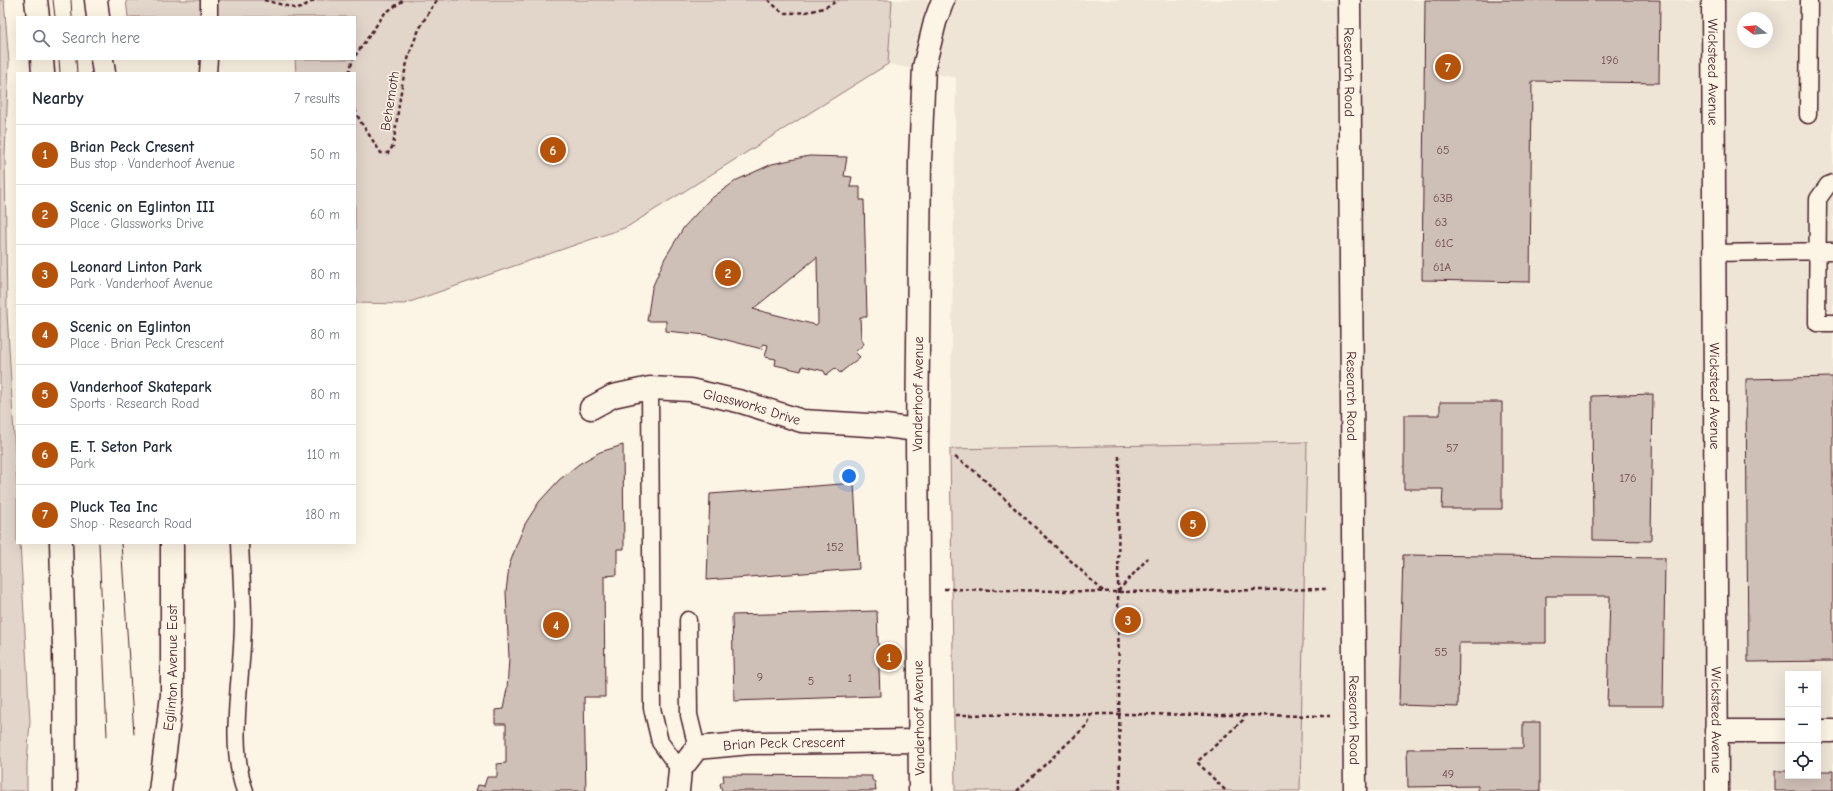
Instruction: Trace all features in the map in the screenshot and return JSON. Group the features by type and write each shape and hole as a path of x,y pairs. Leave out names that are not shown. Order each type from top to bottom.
{"street":[{"path":"36,0 38,16"},
{"path":"96,0 98,16"},
{"name":"Vanderhoof Avenue","path":"920,791 917,430 920,161 924,67 935,22 943,0"},
{"name":"Research Road","path":"1349,0 1355,791"},
{"name":"Wicksteed Avenue","path":"1713,0 1717,791"},
{"name":"Glassworks Drive","path":"591,408 613,396 650,388 690,390 742,402 802,421 885,426 917,430"},
{"path":"61,544 64,649 65,791"},
{"name":"Eglinton Avenue East","path":"160,791 172,695 172,544"},
{"path":"1716,731 1785,731"},
{"path":"1821,731 1833,731"},
{"name":"Brian Peck Crescent","path":"697,748 750,743 919,741"},
{"path":"679,780 697,748"}],"lane":[{"path":"209,0 210,16"},
{"path":"1808,115 1809,0"},
{"path":"208,72 209,60"},
{"path":"1833,183 1828,185 1818,199 1817,251 1817,323 1833,323"},
{"path":"1714,253 1833,251"},
{"path":"650,388 652,708 660,742 679,780"},
{"path":"240,544 243,622 236,739 241,780 245,791"},
{"path":"688,620 689,714 697,748"}],"path":[{"path":"264,0 298,9 315,0"},
{"path":"356,55 385,13 404,0"},
{"name":"Behemoth","path":"356,111 373,143 381,152 388,153 393,146 401,83 413,39 427,13 437,0"},
{"path":"768,0 783,12 810,13 838,0"},
{"path":"349,72 353,60"},
{"path":"1119,456 1118,592 1120,791"},
{"path":"955,457 976,473 1103,592"},
{"path":"1118,592 1148,558"},
{"path":"958,589 1118,592 1353,588"},
{"path":"1017,791 1088,724 1091,714"},
{"path":"1225,790 1197,762 1243,720 1244,714"},
{"path":"956,715 1244,714 1354,716"}],"shaded area":[{"path":"0,0 4,0 9,63 5,155 7,312 16,471 16,544 20,544 30,721 27,791 0,791"},
{"path":"126,0 892,0 888,64 627,227 404,304 356,303 356,72 296,72 295,60 356,60 356,16 128,16"},
{"path":"892,0 1833,0 1833,791 1300,791 1307,442 950,449 956,78 888,64"},
{"path":"1307,442 1300,791 955,791 950,449"}],"building":[{"path":"1425,0 1660,0 1659,83 1532,81 1530,282 1422,280"},
{"path":"809,156 847,157 844,176 852,177 850,187 860,187 860,200 864,200 867,317 860,317 861,339 864,344 855,352 860,357 840,373 835,368 826,375 824,371 802,366 801,371 775,365 776,359 765,357 768,345 763,344 762,349 707,335 666,331 666,321 647,321 652,288 665,258 684,227 709,200 737,180 772,164","holes":["817,257 818,323 816,325 753,309"]},
{"path":"1833,377 1833,661 1748,662 1746,379"},
{"path":"1653,394 1651,541 1593,540 1592,396"},
{"path":"1440,402 1502,402 1502,509 1442,509 1443,489 1404,489 1404,415 1440,415"},
{"path":"623,445 624,549 617,549 617,575 604,576 605,697 584,697 586,791 476,791 478,785 484,786 487,777 497,777 497,764 506,763 506,724 495,724 495,710 503,709 507,689 509,658 506,592 509,566 525,524 539,502 559,480 579,464 600,452"},
{"path":"854,483 859,569 707,580 710,494"},
{"path":"1403,555 1665,558 1663,706 1607,706 1610,596 1546,596 1546,643 1459,643 1458,707 1399,705"},
{"path":"877,611 880,696 734,701 732,615"},
{"path":"1523,722 1540,722 1540,791 1478,791 1478,786 1408,787 1407,749 1523,748"},
{"path":"1775,771 1785,771 1785,779 1821,779 1821,771 1833,771 1833,791 1775,791"},
{"path":"723,775 872,776 872,780 875,782 876,790 722,791 720,784 724,781"}],"tram line":[{"path":"53,0 55,16"},
{"path":"71,0 72,16"},
{"path":"59,60 60,72"},
{"path":"76,60 77,72"},
{"path":"99,544 107,736"},
{"path":"121,544 134,734"}],"place":[{"name":"Pluck Tea Inc","path":"1448,67"},
{"name":"E. T. Seton Park","path":"553,150"},
{"name":"Scenic on Eglinton III","path":"728,273"},
{"name":"Vanderhoof Skatepark","path":"1193,524"},
{"name":"Leonard Linton Park","path":"1128,620"},
{"name":"Scenic on Eglinton","path":"556,625"},
{"name":"Brian Peck Cresent","path":"889,657"}]}
